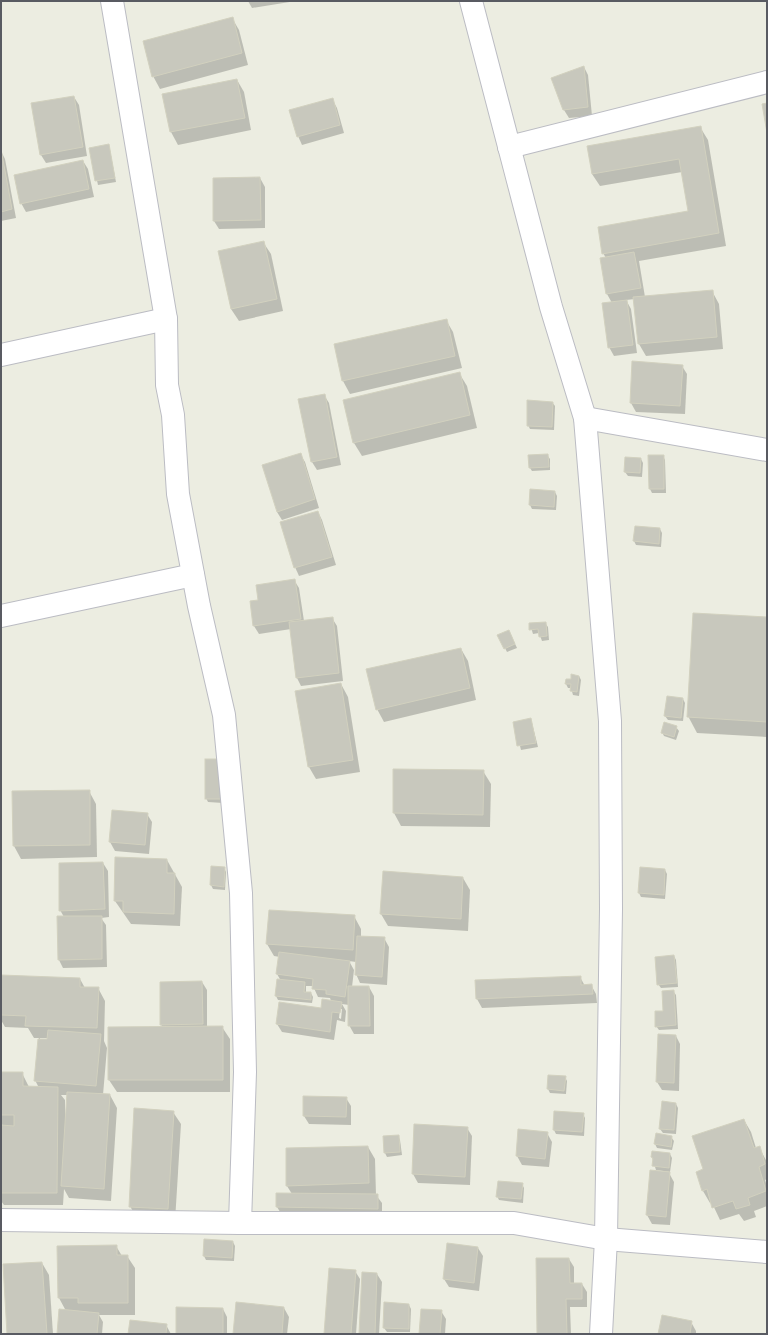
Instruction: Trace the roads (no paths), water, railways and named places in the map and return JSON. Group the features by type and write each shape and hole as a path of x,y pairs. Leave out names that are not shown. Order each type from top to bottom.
{"street":[{"path":"112,1 166,319 167,385 173,415 178,494 193,575 224,715 241,893 245,1072 240,1223"},
{"path":"471,1 550,307 585,418 610,721 611,908 606,1239 601,1334"},
{"path":"509,147 767,82"},
{"path":"1,355 166,319"},
{"path":"585,418 767,450"},
{"path":"1,616 193,575"},
{"path":"1,1220 240,1223 514,1223 606,1239 767,1252"}]}
